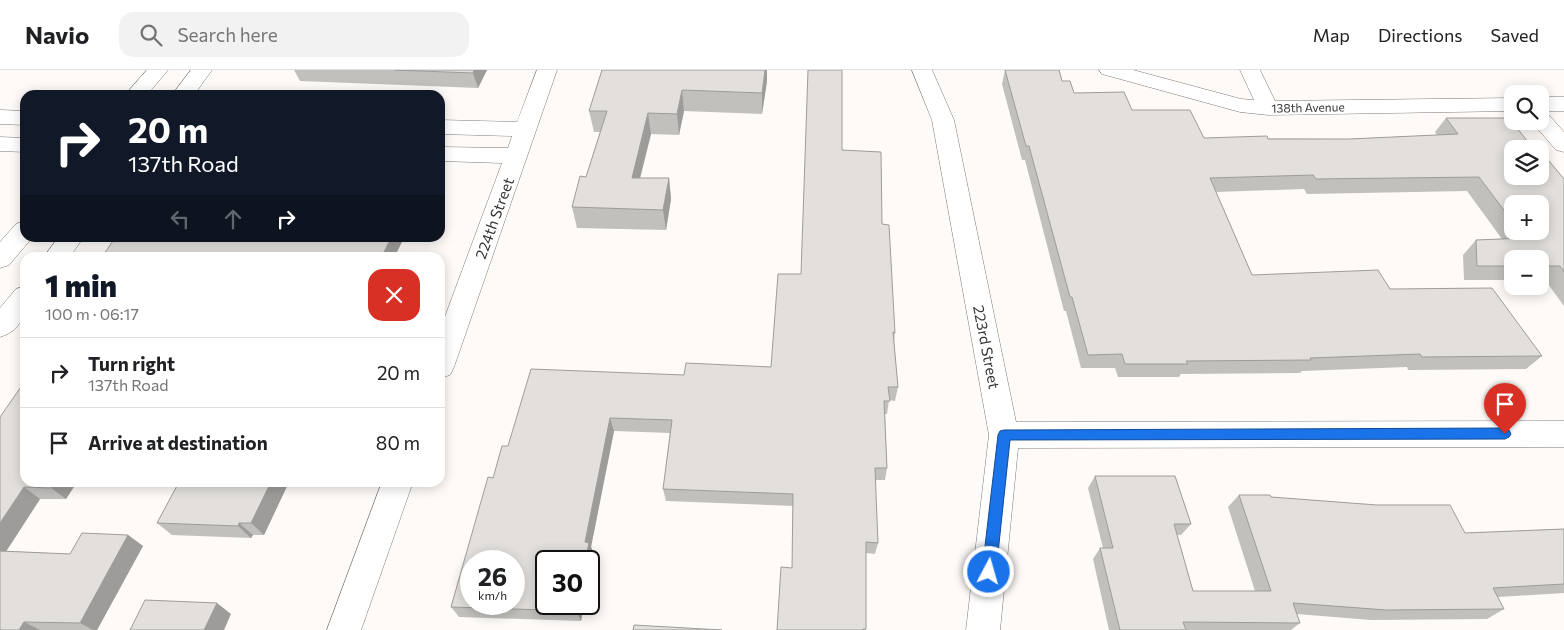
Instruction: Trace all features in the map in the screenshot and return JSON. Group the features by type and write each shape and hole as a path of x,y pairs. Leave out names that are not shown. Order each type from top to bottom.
{"street":[{"path":"140,90 158,70"},
{"path":"187,90 202,70"},
{"name":"224th Street","path":"445,353 547,70"},
{"name":"223rd Street","path":"922,70 943,120 1004,435 982,630"},
{"name":"138th Avenue","path":"1108,70 1240,105 1268,108 1504,105"},
{"path":"1250,70 1268,108"},
{"path":"1549,104 1564,104"},
{"path":"0,117 20,118"},
{"path":"445,127 526,129"},
{"path":"1549,129 1564,145"},
{"path":"0,144 20,145"},
{"path":"445,154 516,156"},
{"path":"0,259 20,236"},
{"path":"60,252 68,242"},
{"path":"0,327 20,302"},
{"path":"1004,435 1564,434"},
{"path":"344,630 396,487"}],"building":[{"path":"394,70 474,70 473,73"},
{"path":"602,70 765,70 762,93 682,90 677,114 648,113 632,178 669,178 663,210 572,207 580,176 586,177 607,111 589,111"},
{"path":"808,70 842,70 842,150 881,152 882,224 889,225 895,333 893,332 898,387 888,387 890,401 884,401 887,468 875,468 878,543 866,542 866,629 777,630 781,567 792,568 793,494 663,489 672,420 610,418 585,542 589,543 587,550 535,550 535,610 525,609 525,550 467,550 488,477 493,478 502,446 508,446 531,369 684,375 686,363 771,367 778,274 801,274"},
{"path":"1005,70 1059,70 1062,81 1070,81 1074,93 1124,92 1132,110 1190,110 1204,138 1267,136 1268,139 1349,139 1458,134 1446,118 1504,118 1504,130 1518,130 1526,140 1504,140 1504,185 1549,185 1549,161 1564,179 1564,272 1560,266 1549,266 1549,250 1504,250 1504,266 1477,266 1476,240 1549,240 1549,195 1504,195 1504,210 1479,177 1316,179 1313,175 1210,178 1252,275 1378,270 1390,289 1492,288 1542,356 1422,357 1420,354 1310,358 1311,360 1186,361 1188,364 1125,364 1122,354 1088,355 1072,297 1070,297 1029,146 1026,146"},
{"path":"112,242 389,242 384,252 105,252"},
{"path":"20,388 20,487 24,487 0,523 0,417"},
{"path":"1095,476 1175,476 1191,524 1174,524 1193,591 1271,591 1239,495 1270,495 1271,497 1377,505 1450,505 1465,533 1564,529 1564,584 1493,588 1504,609 1386,610 1293,603 1300,623 1183,622 1186,630 1120,630 1100,548 1113,548"},
{"path":"176,487 269,487 251,523 239,523 238,526 157,523"},
{"path":"82,533 128,535 80,623 24,622 19,630 0,630 0,551 70,554"},
{"path":"460,575 460,607 451,607"},
{"path":"145,600 217,603 204,630 130,630"},
{"path":"634,625 722,630 633,630"}],"route":[{"path":"989,572 1004,435 1505,434"}]}
